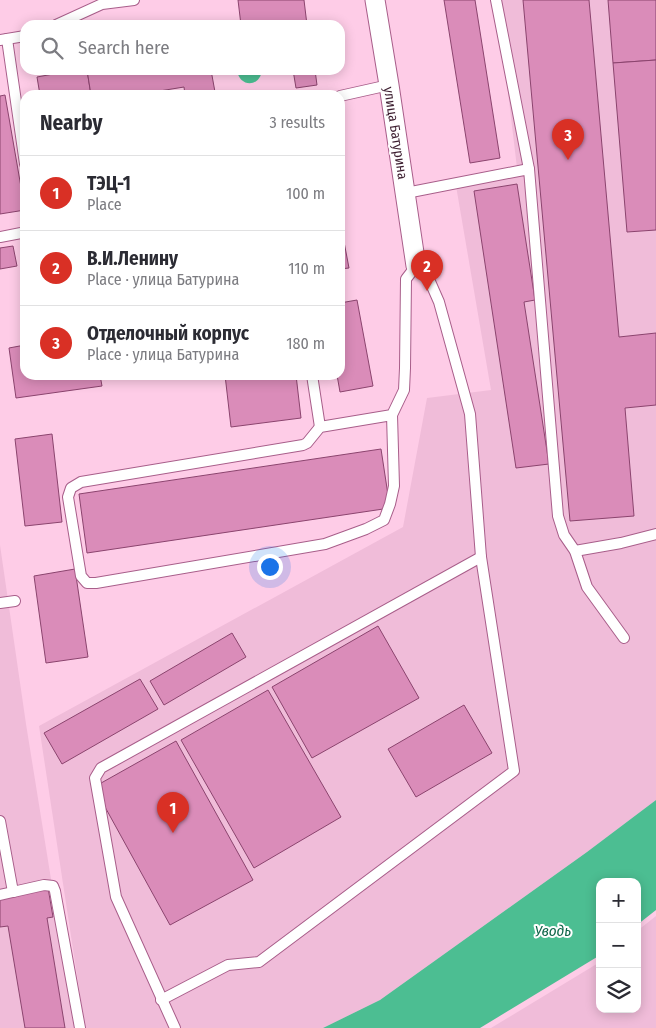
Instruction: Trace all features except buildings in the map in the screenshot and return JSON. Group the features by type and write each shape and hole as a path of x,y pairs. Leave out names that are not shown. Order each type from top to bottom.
{"street":[{"name":"улица Батурина","path":"375,0 416,266"}],"lane":[{"path":"67,20 102,4 134,0"},
{"path":"496,0 529,169 558,516 564,535 575,551 588,587 624,638"},
{"path":"20,37 4,39 20,134"},
{"path":"345,95 389,85"},
{"path":"406,193 529,169"},
{"path":"0,237 20,233"},
{"path":"162,1000 228,965 259,962 514,771 481,557 470,414 439,302 428,277 416,266 406,279 404,390 392,415 394,486 384,520 366,529 325,544 87,583 81,576 68,497 71,488 80,482 303,445 308,443 320,427 392,415"},
{"path":"313,380 320,427"},
{"path":"575,551 621,543 656,534"},
{"path":"175,1028 116,897 95,778 101,768 481,557"},
{"path":"0,603 15,601"},
{"path":"0,821 13,892"},
{"path":"0,895 44,885 53,886 80,1028"}],"shaded area":[{"path":"497,0 656,0 656,800 587,852 380,1000 323,1028 85,1028 39,726 403,527 427,398 491,390 455,180 517,168"},
{"path":"0,545 26,724 75,1028 0,1028"},
{"path":"656,916 656,1028 491,1028 596,964 596,1013 641,1013 641,928"}],"water":[{"path":"261,75 253,83 241,80 239,76"},
{"name":"Уводь","path":"656,800 656,910 641,922 641,878 596,878 596,957 480,1028 323,1028 380,1000 587,852"}],"place":[{"name":"Отделочный корпус","path":"568,160"},
{"name":"В.И.Ленину","path":"427,291"},
{"name":"ТЭЦ-1","path":"173,833"}]}
